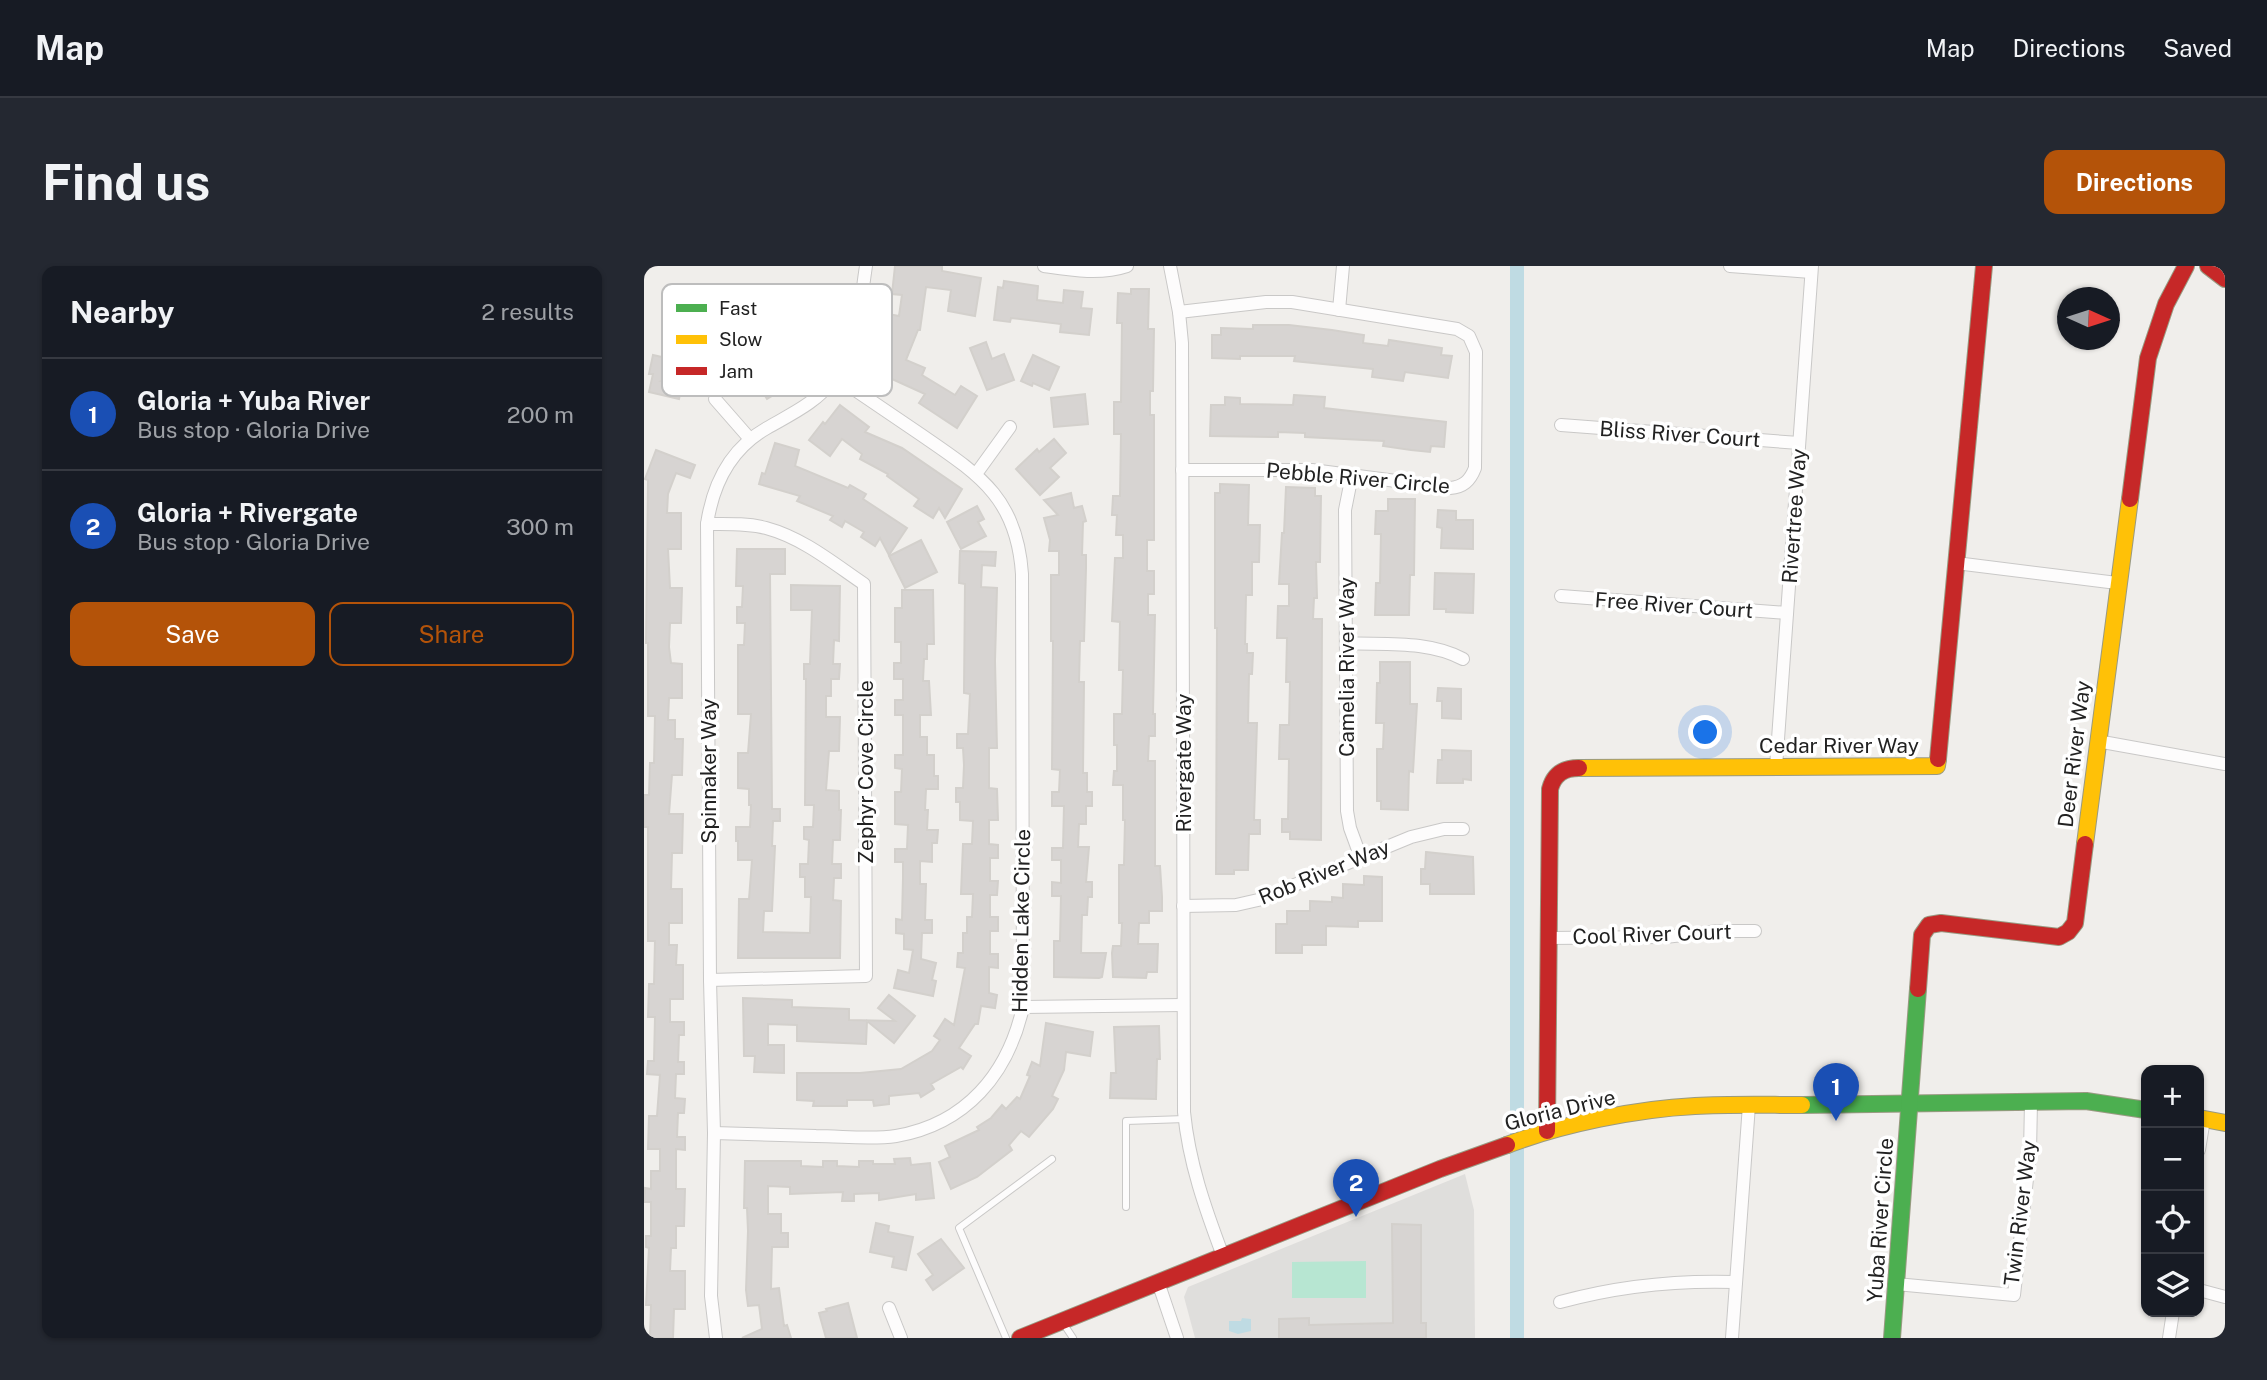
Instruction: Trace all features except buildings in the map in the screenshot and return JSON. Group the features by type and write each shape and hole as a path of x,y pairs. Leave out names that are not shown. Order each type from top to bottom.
{"street":[{"name":"Spinnaker Way","path":"863,284 866,266"},
{"path":"1044,266 1079,271 1100,271 1127,266"},
{"name":"Rivergate Way","path":"1170,266 1179,312 1182,470 1185,1119 1195,1179 1223,1256"},
{"path":"1339,310 1343,266"},
{"path":"1730,266 1812,269"},
{"name":"Cedar River Way","path":"1547,1131 1550,789 1560,771 1570,768 1937,766 1984,266"},
{"name":"Deer River Way","path":"1909,1104 1922,935 1929,925 1941,923 2059,937 2068,932 2074,923 2148,358 2166,304 2186,266"},
{"path":"2208,266 2225,279"},
{"name":"Rivertree Way","path":"1776,767 1812,269"},
{"name":"Pebble River Circle","path":"1179,312 1266,302 1292,302 1457,329 1469,336 1476,352 1475,468 1466,483 1450,488 1312,470 1182,470"},
{"name":"Spinnaker Way","path":"716,1338 711,1296 714,1133 710,980 707,524 716,484 726,466 750,439 808,405 817,396"},
{"name":"Hidden Lake Circle","path":"714,1133 879,1138 913,1132 937,1123 965,1105 989,1083 1010,1049 1023,1007 1021,558 1009,517 998,499 976,474 863,396"},
{"path":"715,400 750,439"},
{"name":"Bliss River Court","path":"1561,425 1799,443"},
{"path":"976,474 1010,427"},
{"name":"Camelia River Way","path":"1352,475 1345,510 1347,811 1361,858"},
{"name":"Zephyr Cove Circle","path":"707,524 743,524 786,535 806,544 864,584 866,976 710,980"},
{"path":"1956,563 2118,583"},
{"name":"Free River Court","path":"1561,596 1787,613"},
{"path":"1346,643 1433,647 1462,659"},
{"path":"2097,741 2225,764"},
{"name":"Rob River Way","path":"1183,906 1236,905 1258,900 1426,832 1463,829"},
{"name":"Cool River Court","path":"1548,938 1665,937 1719,931 1755,931"},
{"path":"1023,1007 1183,1005"},
{"name":"Gloria Drive","path":"1020,1338 1500,1147 1547,1131 1606,1118 1658,1110 1749,1105 2087,1101 2141,1109"},
{"name":"Twin River Way","path":"1896,1284 2014,1295 2030,1152 2031,1102"},
{"name":"Yuba River Circle","path":"1892,1338 1909,1104"},
{"path":"1732,1338 1749,1105"},
{"path":"2204,1120 2225,1123"},
{"path":"1158,1282 1177,1338"},
{"path":"1560,1302 1590,1293 1649,1284 1736,1282"},
{"path":"2204,1291 2225,1297"},
{"path":"889,1308 901,1338"},
{"path":"2169,1338 2172,1317"}],"lane":[{"path":"1126,1207 1126,1121 1185,1119"},
{"path":"1006,1338 959,1228 1052,1159"},
{"path":"1062,1321 1073,1338"}],"shaded area":[{"path":"1465,1174 1474,1210 1475,1338 1195,1338 1184,1297 1188,1287"}],"green space":[{"path":"1366,1261 1366,1298 1292,1298 1292,1262"}],"water":[{"path":"1242,1318 1251,1319 1251,1331 1238,1334 1229,1331 1229,1321 1241,1321"}],"waterway":[{"path":"1517,266 1517,1338"}],"traffic: fast":[{"path":"1892,1338 1918,989"},
{"path":"1802,1105 2086,1101 2141,1109"}],"traffic: slow":[{"path":"2085,844 2130,499"},
{"path":"1579,768 1937,766 1938,759"},
{"path":"1507,1145 1575,1124 1648,1110 1708,1105 1802,1105"},
{"path":"2204,1119 2225,1123"}],"traffic: jam":[{"path":"1938,759 1984,266"},
{"path":"2130,499 2148,358 2166,304 2186,266"},
{"path":"2208,266 2225,279"},
{"path":"1547,1131 1550,789 1560,773 1579,768"},
{"path":"1918,989 1922,935 1929,925 1941,923 2059,937 2068,932 2075,923 2085,844"},
{"path":"1020,1338 1440,1169 1507,1145"}],"place":[{"name":"Gloria + Yuba River","path":"1836,1121"},
{"name":"Gloria + Rivergate","path":"1356,1217"}]}
